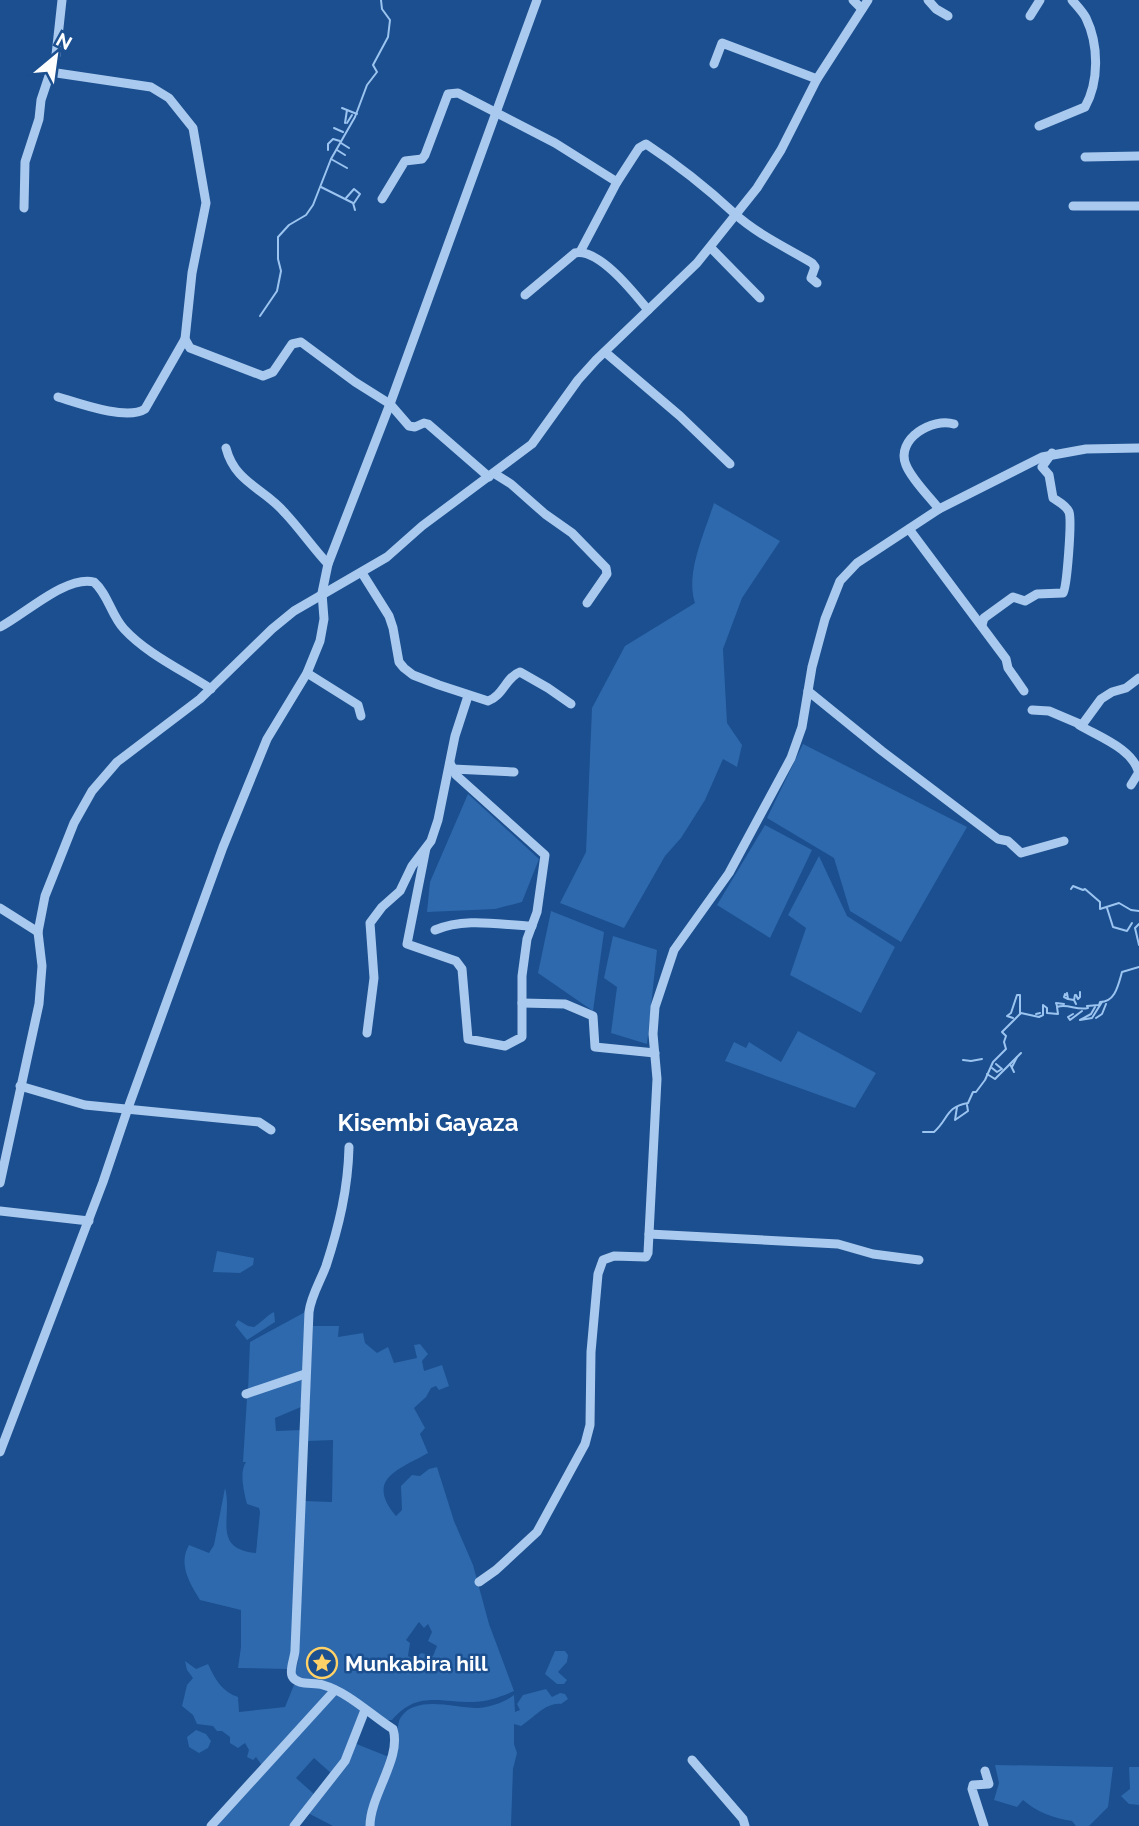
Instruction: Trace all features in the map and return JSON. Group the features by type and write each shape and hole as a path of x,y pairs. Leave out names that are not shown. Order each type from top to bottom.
{"street":[{"path":"24,208 25,162 39,120 41,100 59,41 62,0"},
{"path":"0,1452 89,1221 223,847 267,739 307,673 324,620 322,593 328,564 390,404 537,0"},
{"path":"853,0 862,9"},
{"path":"0,1183 40,993 42,966 38,932 45,896 74,822 92,792 117,762 211,688 272,629 322,593 362,573 387,556 422,526 532,444 578,380 711,248 757,188 817,79 869,0"},
{"path":"928,0 948,16"},
{"path":"1030,16 1040,0"},
{"path":"1040,126 1085,107 1093,85 1096,62 1090,30 1085,16 1072,0"},
{"path":"714,64 722,43 817,79"},
{"path":"50,72 151,87 169,98 193,128 206,203 191,273 185,339 145,409 138,414 122,413 58,397"},
{"path":"382,199 405,161 422,159 425,155 448,94 458,93 555,143 617,181"},
{"path":"525,295 580,252 617,181 639,148 646,144 707,187 736,215 813,263 815,267 811,278 817,283"},
{"path":"1085,158 1139,156"},
{"path":"1073,206 1139,206"},
{"path":"711,248 760,298"},
{"path":"580,252 593,255 601,261 648,310"},
{"path":"185,339 190,348 263,376 273,372 292,344 301,342 390,404 409,426 428,424 492,476 511,484 572,533 606,568 607,574 587,603"},
{"path":"605,352 680,416 730,464"},
{"path":"939,509 906,467 904,454 913,435 920,430 946,421 954,424"},
{"path":"226,448 229,459 242,478 284,511 328,564"},
{"path":"479,1582 537,1532 585,1444 590,1425 591,1352 598,1274 603,1260 614,1256 646,1258 657,1079 652,1021 654,1007 670,960 683,937 729,873 780,781 798,742 807,691 825,620 844,577 857,563 939,509 1040,463 1052,453 1139,448"},
{"path":"982,625 984,618 1013,597 1024,601 1037,594 1063,593 1067,587 1070,515 1065,506 1053,498 1049,475 1040,463"},
{"path":"909,529 982,625 1024,691"},
{"path":"362,573 389,616 399,662 413,675 484,701 492,700 514,675 520,672 570,704"},
{"path":"0,627 75,582 88,580 100,587 114,618 127,632 151,652 211,688"},
{"path":"307,673 358,705 361,716"},
{"path":"1079,725 1085,723 1101,699 1126,688 1139,678"},
{"path":"807,691 881,751 1021,853 1064,841"},
{"path":"368,1033 374,978 370,923 382,907 400,891 412,866 433,835 452,766 458,724 468,696"},
{"path":"1032,710 1049,711 1128,754 1139,773 1131,785"},
{"path":"452,766 514,772"},
{"path":"426,848 416,922 407,944 456,961 462,969 468,1039 505,1046 522,1037 522,976 527,939 537,912 545,855 456,775 452,766"},
{"path":"0,908 38,932"},
{"path":"435,930 491,921 532,926"},
{"path":"522,1003 574,1006 593,1016 595,1046 655,1053"},
{"path":"20,1086 85,1105 259,1122 271,1130"},
{"path":"0,1142 9,1136"},
{"path":"349,1147 347,1183 339,1223 310,1306 295,1650 291,1671 293,1679 335,1690 393,1729 394,1746 372,1810 370,1826"},
{"path":"0,1211 89,1221"},
{"path":"649,1234 838,1244 873,1254 919,1260"},
{"path":"247,1394 305,1374"},
{"path":"211,1826 335,1690"},
{"path":"295,1826 345,1761 365,1710"},
{"path":"692,1760 743,1819 745,1826"},
{"path":"984,1826 972,1789 973,1785 989,1784 985,1771"}],"shaded area":[{"path":"714,503 780,541 742,598 723,649 727,723 742,745 737,767 723,759 705,800 681,838 665,856 624,928 560,903 586,852 592,708 625,646 695,603 692,579 694,566"},
{"path":"803,744 967,827 901,942 850,911 834,858 767,818"},
{"path":"468,794 539,859 522,902 495,909 427,912 430,882"},
{"path":"765,825 812,850 770,938 717,905"},
{"path":"819,856 847,916 895,947 861,1013 790,975 806,928 788,915"},
{"path":"551,911 604,932 593,1011 538,973"},
{"path":"613,936 657,950 647,1044 611,1033 617,987 604,978"},
{"path":"798,1031 876,1073 855,1108 725,1061 734,1042 746,1048 749,1042 781,1062"},
{"path":"217,1251 254,1258 253,1265 240,1273 213,1272"},
{"path":"307,1311 303,1372 248,1391 250,1342"},
{"path":"274,1312 275,1322 247,1340 235,1325 238,1320 254,1327"},
{"path":"313,1326 339,1326 338,1337 363,1333 365,1343 377,1353 388,1347 394,1363 417,1358 414,1345 420,1344 428,1354 422,1361 424,1371 442,1365 449,1386 439,1390 436,1386 431,1388 414,1408 425,1428 420,1434 428,1453 389,1477 384,1493 396,1516 402,1510 401,1486 412,1475 420,1476 437,1467 454,1521 473,1565 489,1624 514,1691 478,1702 419,1702 401,1711 392,1720 386,1720 351,1697 297,1678 294,1672 298,1662 304,1501 332,1502 333,1440 307,1441","holes":["419,1622 424,1628 428,1624 432,1632 428,1641 437,1646 433,1656 421,1653 414,1660 408,1656 410,1643 406,1640"]},
{"path":"299,1379 304,1380 301,1407 275,1418 276,1431 302,1430 293,1644 288,1669 238,1668 241,1610 200,1600 186,1573 186,1552 189,1545 209,1553 214,1545 225,1488 229,1538 233,1545 242,1550 256,1553 260,1512 259,1508 247,1504 243,1482 247,1398"},
{"path":"555,1651 565,1651 568,1655 567,1662 558,1672 567,1680 564,1684 557,1684 545,1674"},
{"path":"185,1661 196,1669 208,1664 220,1684 238,1697 239,1712 285,1707 294,1685 311,1684 332,1690 263,1767 256,1757 253,1760 247,1757 249,1750 245,1743 238,1748 230,1743 230,1737 222,1731 217,1731 213,1726 197,1724 193,1715 182,1706 187,1685 193,1678"},
{"path":"546,1689 552,1697 560,1693 565,1694 568,1699 561,1704 550,1705 521,1726 514,1724 517,1753 513,1769 511,1826 373,1826 373,1816 398,1741 399,1720 408,1710 427,1704 484,1707 514,1695 515,1712 520,1710 517,1704 523,1695"},
{"path":"335,1693 362,1711 347,1750 332,1774 314,1758 296,1778 315,1795 292,1826 219,1826 217,1824"},
{"path":"196,1730 206,1734 211,1741 208,1748 199,1753 189,1747 187,1737"},
{"path":"354,1743 389,1757 369,1807 366,1826 333,1826 308,1813"},
{"path":"995,1765 1113,1767 1108,1807 1089,1826 1076,1826 1072,1821 1046,1814 1023,1800 1017,1807 994,1800 999,1783"},
{"path":"1129,1767 1139,1767 1139,1805 1129,1804 1121,1796 1130,1789"}],"waterway":[{"path":"260,316 277,291 281,271 278,237 289,225 306,215 313,205 331,159 355,117 367,85 377,72 373,65 388,37 390,20 382,9 381,0"},
{"path":"342,108 357,114"},
{"path":"345,123 347,110"},
{"path":"347,123 352,115"},
{"path":"334,128 343,132"},
{"path":"328,150 328,144 333,139 340,141"},
{"path":"341,143 349,148"},
{"path":"337,150 345,155"},
{"path":"331,159 347,168"},
{"path":"321,187 353,203 355,210"},
{"path":"346,198 354,189 360,194 354,203"},
{"path":"1071,889 1073,886 1085,889 1100,902 1100,909 1119,903 1139,911"},
{"path":"1107,908 1113,927 1127,931 1132,923"},
{"path":"1139,924 1135,928 1139,945"},
{"path":"923,1132 934,1132 955,1107 968,1103 973,1092 976,1092 985,1080 993,1062 1006,1049 1006,1036 1002,1032 1021,1013 1039,1017 1043,1015 1043,1005 1047,1008 1047,1013 1058,1014 1057,1007 1061,1006 1084,1009 1088,1008 1087,1006 1099,1005 1112,996 1122,972 1139,967"},
{"path":"1076,995 1078,999 1080,992"},
{"path":"1067,993 1068,999 1074,1000"},
{"path":"1013,1018 1007,1016 1011,1013 1017,995 1020,995 1020,1014"},
{"path":"1066,995 1064,997 1068,999"},
{"path":"1075,995 1076,1004"},
{"path":"1095,1007 1091,1014 1080,1020 1092,1018 1102,1002"},
{"path":"1057,1006 1056,1003 1064,1004"},
{"path":"1096,1018 1102,1014 1106,1004"},
{"path":"1073,1014 1068,1017 1070,1020 1082,1011"},
{"path":"1036,1014 1040,1013"},
{"path":"987,1074 995,1079 1021,1053"},
{"path":"1012,1067 1017,1057"},
{"path":"963,1060 982,1059"},
{"path":"992,1068 997,1072 1002,1069 996,1064"},
{"path":"1010,1064 1014,1072"},
{"path":"957,1107 955,1120 968,1111 967,1105"}],"place":[{"name":"Munkabira hill","path":"322,1663"}],"district":[{"name":"Kisembi Gayaza","path":"428,1122"}]}
